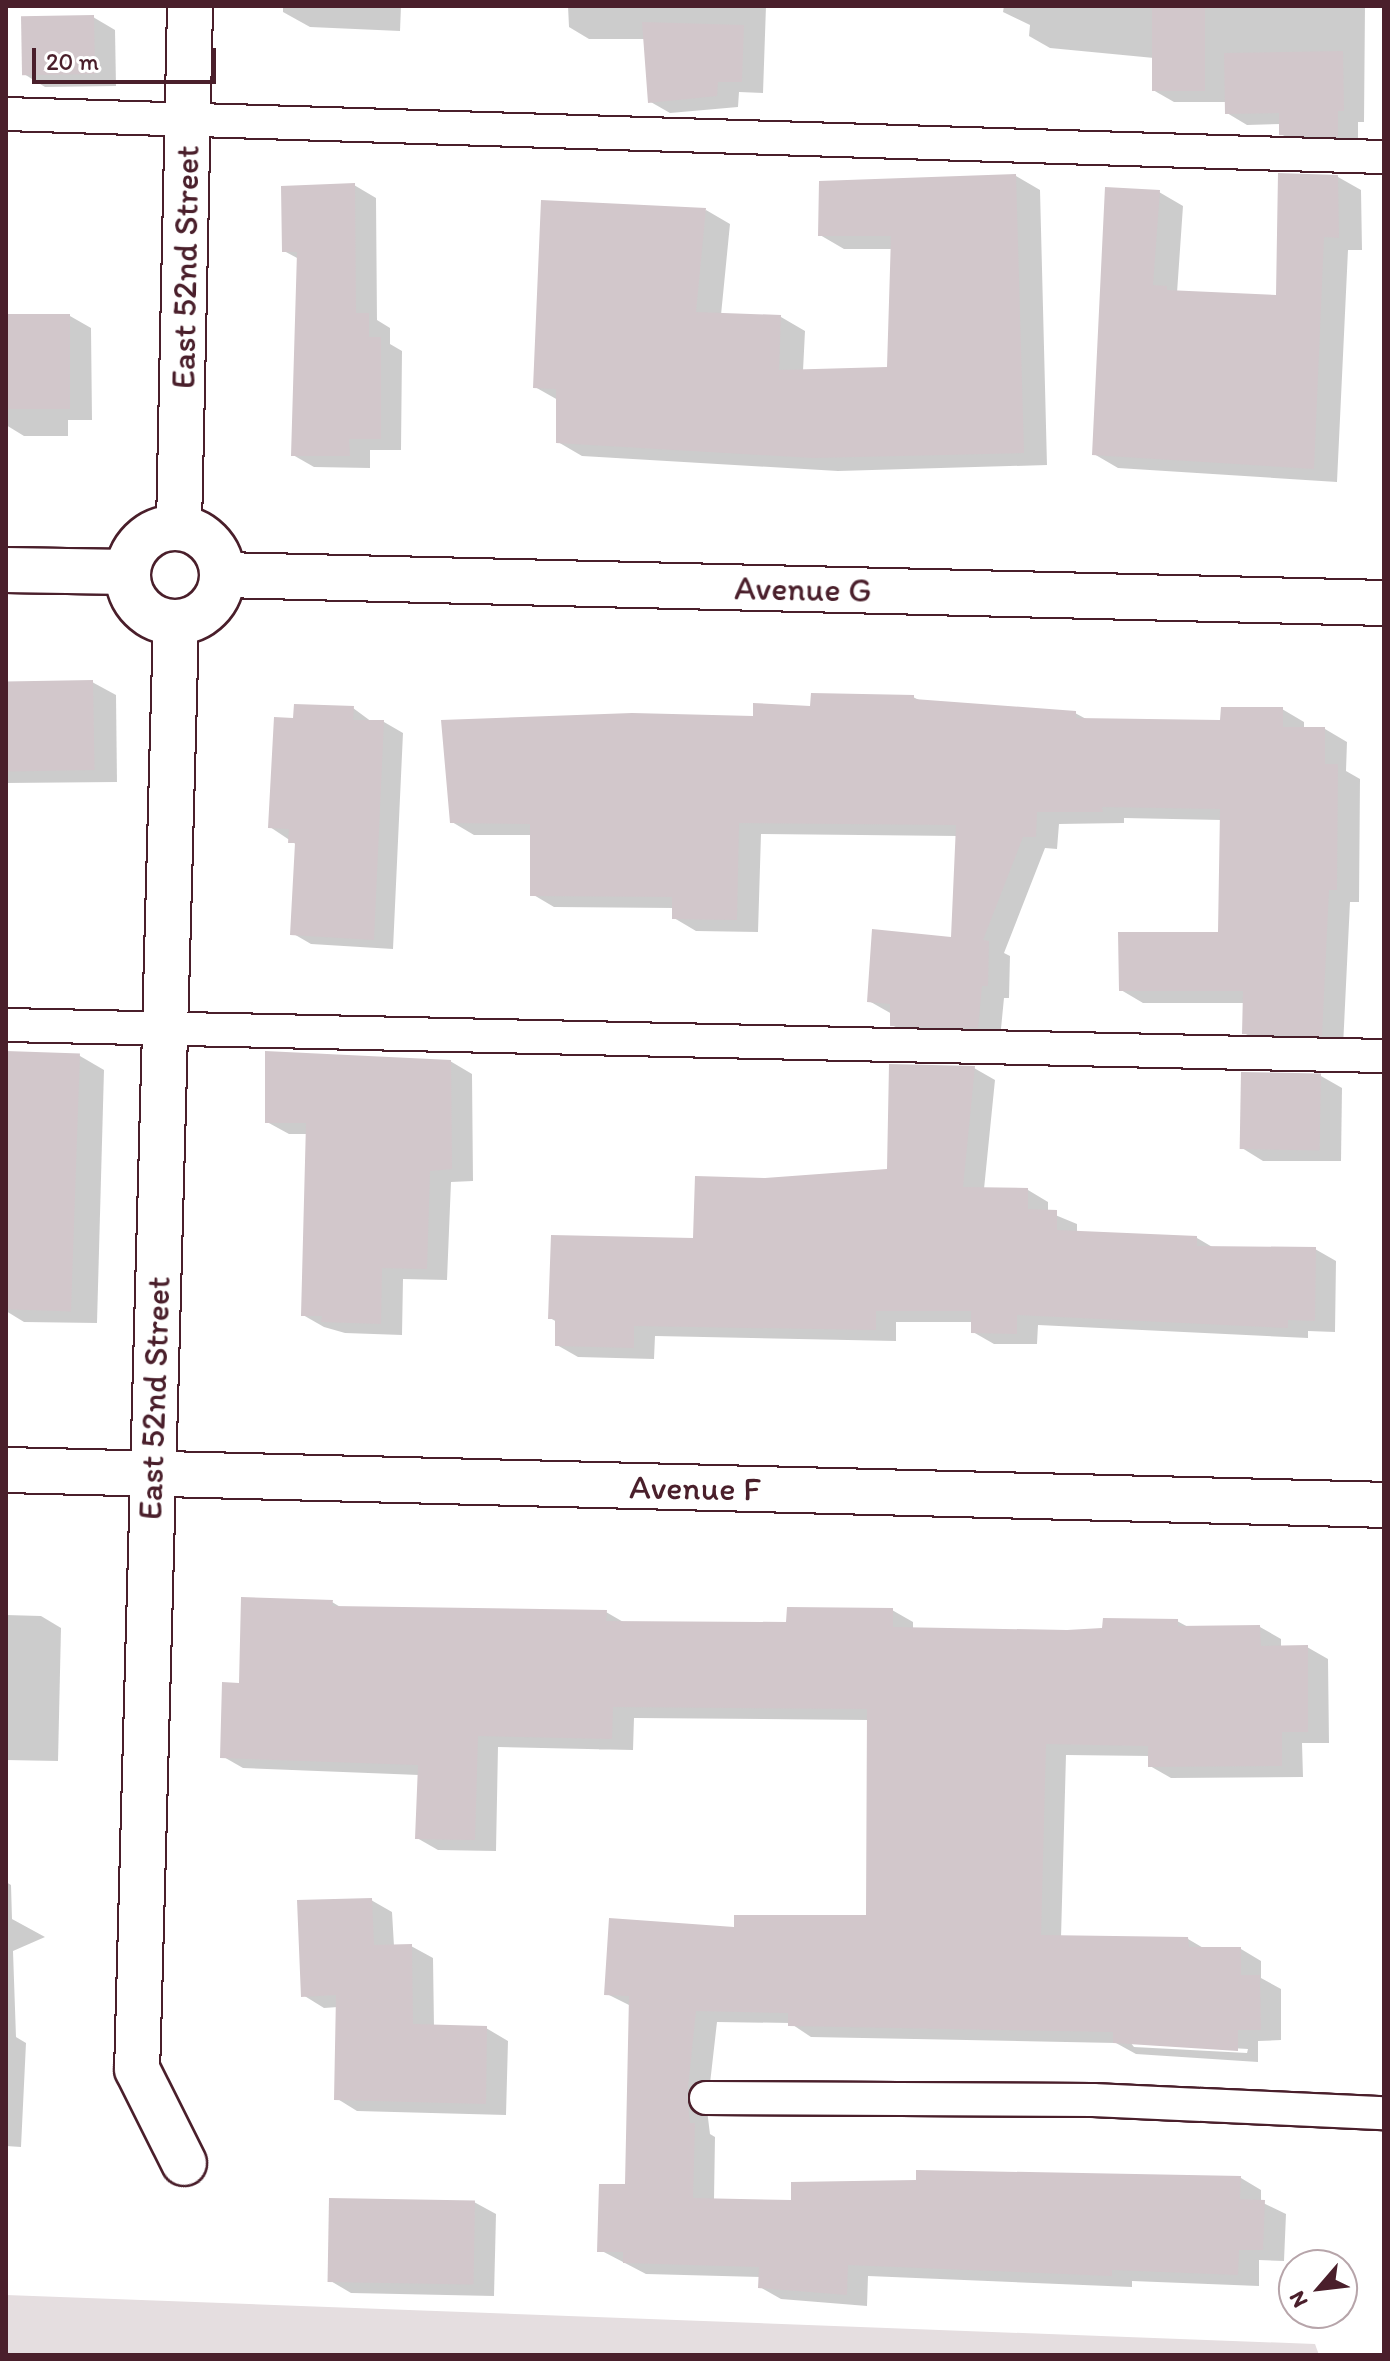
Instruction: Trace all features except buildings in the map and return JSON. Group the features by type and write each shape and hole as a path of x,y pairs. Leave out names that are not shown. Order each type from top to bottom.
{"street":[{"name":"East 52nd Street","path":"179,527 190,6"},
{"path":"179,527 215,548 223,575 214,603 191,620 176,622 147,613 136,602 128,572 131,558 150,535 179,527"},
{"path":"6,570 128,572"},
{"name":"Avenue G","path":"223,575 1384,603"},
{"name":"East 52nd Street","path":"176,622 137,2069 184,2163"},
{"name":"Avenue F","path":"6,1470 1384,1505"}],"lane":[{"path":"6,114 188,116 1384,157"},
{"path":"6,1025 1384,1056"},
{"path":"706,2098 1093,2100 1384,2113"}],"shaded area":[{"path":"6,2295 1315,2344 1319,2355 6,2355"}]}
